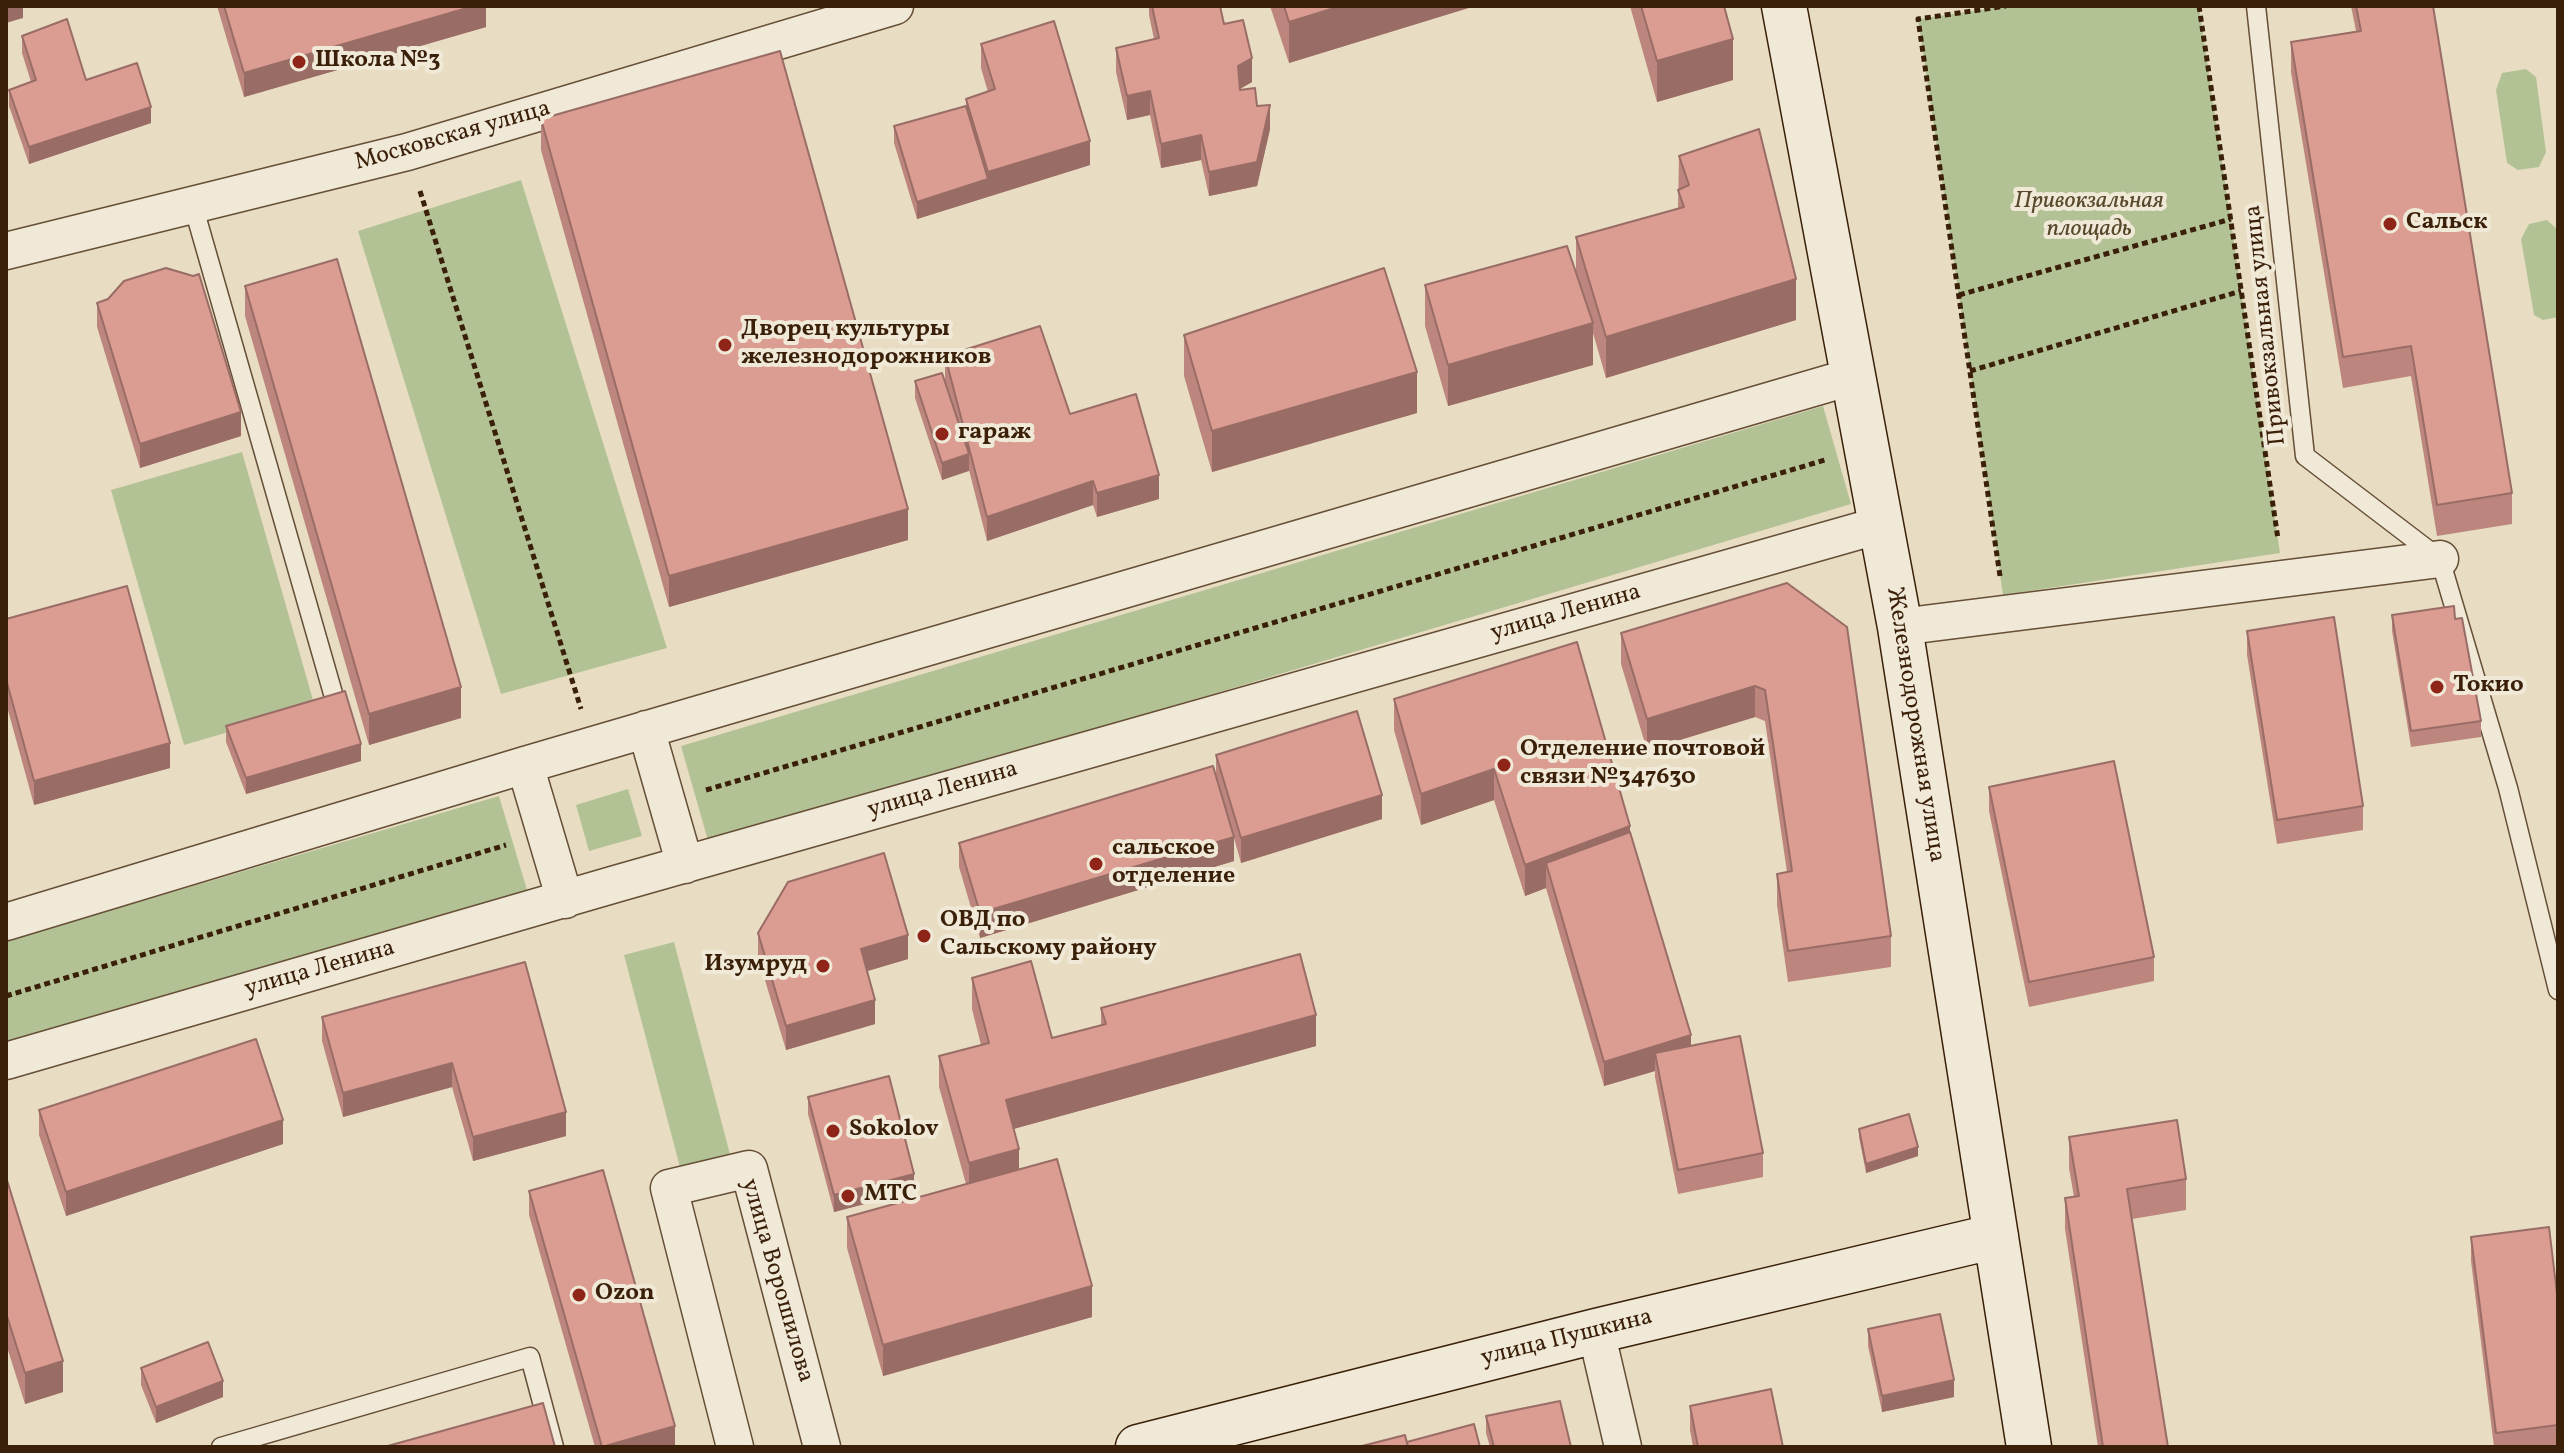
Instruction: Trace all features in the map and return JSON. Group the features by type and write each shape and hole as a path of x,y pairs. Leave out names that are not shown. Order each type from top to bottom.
{"main road":[{"name":"Железнодорожная улица","path":"1784,6 1900,627 2029,1447"},
{"name":"улица Пушкина","path":"1138,1447 1210,1437 1596,1331 1996,1236"}],"street":[{"name":"Московская улица","path":"6,251 407,152 895,6"},
{"path":"6,922 646,729 1854,376"},
{"name":"улица Ленина","path":"6,1061 1880,525"},
{"path":"1900,627 2440,559"},
{"path":"646,729 685,865"},
{"path":"525,765 565,900"},
{"name":"улица Ворошилова","path":"735,1447 669,1188 749,1169 822,1447"},
{"path":"1596,1331 1623,1447"}],"lane":[{"name":"Привокзальная улица","path":"2256,6 2305,456 2440,559"},
{"path":"193,205 334,697"},
{"path":"2440,559 2508,788 2558,990"},
{"path":"221,1447 530,1357 554,1447"}],"path":[{"path":"2001,580 1918,19 2006,6"},
{"path":"2199,6 2280,553"},
{"path":"407,152 592,745"},
{"path":"1959,295 2231,219"},
{"path":"1970,371 2241,291"},
{"path":"667,801 1867,448"},
{"path":"6,996 545,833"}],"green space":[{"name":"Привокзальная площадь","path":"2006,6 2199,6 2280,553 2003,595 1918,19"},
{"path":"2526,69 2536,77 2546,152 2539,167 2518,170 2507,163 2496,90 2502,73"},
{"path":"521,180 667,648 501,694 358,231"},
{"path":"2547,220 2558,233 2558,317 2543,320 2534,315 2521,239 2529,224"},
{"path":"1823,406 1851,504 709,844 681,746"},
{"path":"242,452 315,707 184,745 111,490"},
{"path":"628,789 642,836 589,851 576,805"},
{"path":"499,796 530,900 6,1053 6,941"},
{"path":"674,942 731,1158 681,1171 624,955"}],"building":[{"path":"224,6 474,6 244,73"},
{"path":"1152,6 1220,6 1224,24 1243,20 1252,58 1238,66 1240,90 1255,88 1257,106 1270,105 1257,162 1209,172 1201,135 1161,144 1150,91 1127,96 1116,48 1159,38"},
{"path":"1284,6 1341,6 1289,22"},
{"path":"1641,6 1724,6 1733,39 1657,61"},
{"name":"Сальск","path":"2356,6 2433,6 2512,493 2437,505 2411,346 2343,357 2291,42 2361,31"},
{"path":"67,19 86,80 137,63 151,107 29,147 9,90 36,80 22,36"},
{"path":"1054,21 1090,141 988,172 966,99 995,89 981,44"},
{"name":"Дворец культуры железнодорожников","path":"780,51 908,509 669,576 541,119"},
{"path":"966,106 988,179 917,202 894,126"},
{"path":"1759,129 1796,279 1606,337 1576,237 1684,207 1678,190 1689,185 1679,156"},
{"path":"1567,246 1593,323 1448,365 1425,285"},
{"path":"337,259 461,687 369,714 245,286"},
{"path":"166,268 193,276 199,274 241,412 140,444 97,303 108,299 124,281"},
{"path":"1384,268 1417,372 1212,431 1184,335"},
{"path":"1040,326 1070,414 1136,394 1159,475 1097,493 1093,481 987,517 945,356"},
{"name":"гараж","path":"942,373 969,454 942,463 915,381"},
{"path":"1787,583 1847,627 1891,936 1788,951 1777,874 1792,871 1765,690 1755,686 1647,719 1621,633"},
{"path":"127,586 170,743 34,781 6,679 6,619"},
{"name":"Токио","path":"2454,606 2455,619 2462,618 2481,721 2411,731 2392,615"},
{"path":"2334,617 2363,806 2277,820 2247,631"},
{"name":"Отделение почтовой связи №347630","path":"1577,642 1630,826 1525,865 1494,769 1421,794 1394,699"},
{"path":"345,691 361,744 246,778 226,726"},
{"path":"1357,711 1382,795 1241,838 1216,755"},
{"path":"2114,761 2154,957 2029,982 1989,787"},
{"name":"сальское отделение","path":"1213,766 1234,837 980,913 959,843"},
{"path":"1630,832 1691,1035 1604,1062 1546,863"},
{"name":"Изумруд","path":"884,853 908,935 861,949 875,1000 786,1026 758,933 788,882"},
{"path":"1300,954 1316,1015 1006,1100 1019,1149 969,1163 939,1056 989,1043 972,978 1031,961 1052,1038 1106,1024 1101,1008"},
{"path":"525,962 566,1112 473,1137 452,1063 343,1093 322,1017"},
{"path":"1740,1036 1763,1153 1678,1170 1655,1053"},
{"path":"256,1039 283,1120 66,1192 39,1110"},
{"path":"889,1076 914,1174 834,1195 808,1097"},
{"path":"1909,1114 1918,1147 1866,1164 1859,1129"},
{"path":"2177,1120 2186,1179 2127,1189 2168,1447 2103,1447 2065,1198 2079,1196 2069,1137"},
{"path":"1057,1159 1092,1286 883,1345 847,1217"},
{"path":"603,1170 675,1426 602,1447 529,1191"},
{"path":"6,1177 63,1361 25,1373 6,1313"},
{"path":"2549,1227 2558,1302 2558,1425 2496,1433 2471,1237"},
{"path":"1940,1314 1954,1380 1882,1396 1868,1329"},
{"path":"208,1342 223,1381 156,1407 141,1368"},
{"path":"1771,1389 1783,1447 1698,1447 1690,1406"},
{"path":"1560,1401 1571,1447 1494,1447 1486,1416"},
{"path":"543,1403 555,1447 384,1447"},
{"path":"1474,1424 1480,1447 1408,1447 1407,1442"},
{"path":"1405,1435 1408,1447 1358,1447"}],"place":[{"name":"Школа №3","path":"299,62"},
{"name":"Сальск","path":"2390,224"},
{"name":"Дворец культуры железнодорожников","path":"725,345"},
{"name":"гараж","path":"942,434"},
{"name":"Токио","path":"2437,687"},
{"name":"Отделение почтовой связи №347630","path":"1504,765"},
{"name":"сальское отделение","path":"1096,864"},
{"name":"ОВД по Сальскому району","path":"924,936"},
{"name":"Изумруд","path":"823,966"},
{"name":"Sokolov","path":"833,1131"},
{"name":"МТС","path":"848,1196"},
{"name":"Ozon","path":"579,1295"}]}
